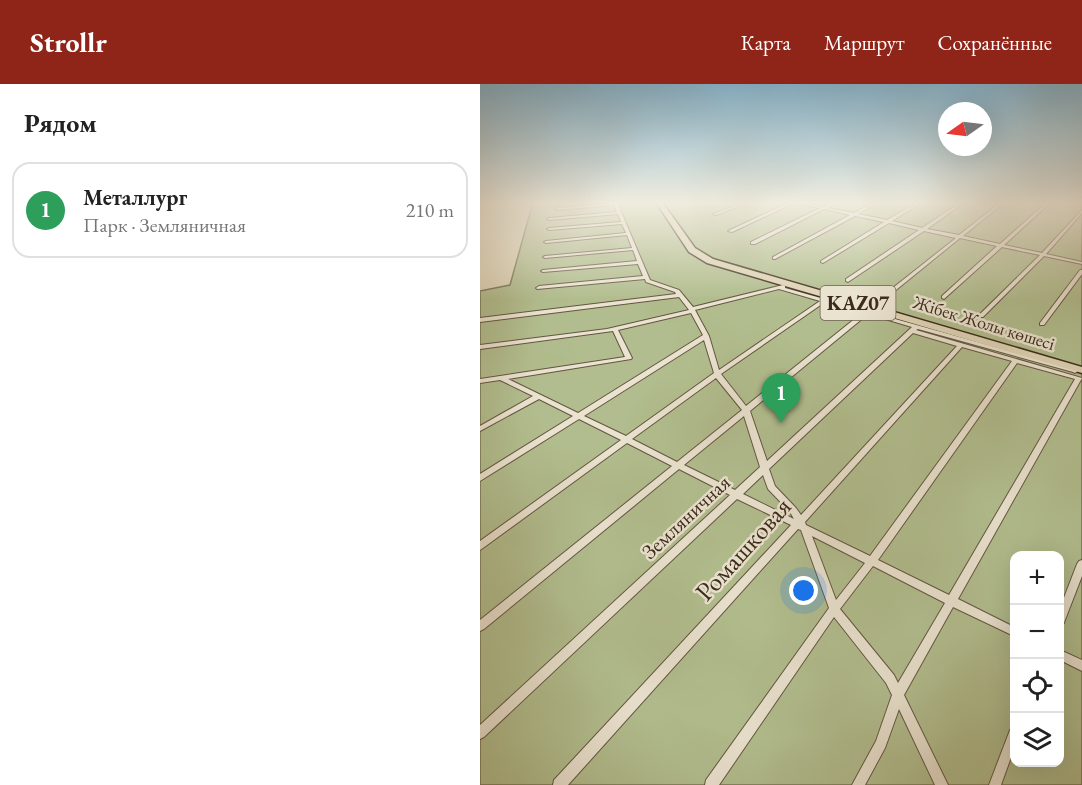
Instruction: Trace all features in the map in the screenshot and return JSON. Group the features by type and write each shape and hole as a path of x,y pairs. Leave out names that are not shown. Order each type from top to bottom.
{"highway":[{"name":"Жібек Жолы көшесі","path":"683,235 699,256 724,266 791,284 1081,374"}],"street":[{"path":"546,242 620,235"},
{"path":"627,235 648,281 677,291 692,310 706,336 717,374 746,410 771,487 801,526 834,609 890,679 942,785"},
{"path":"753,243 770,235"},
{"path":"776,258 818,235"},
{"path":"823,262 868,235"},
{"path":"848,280 916,235"},
{"path":"949,235 1082,263"},
{"path":"896,288 962,235"},
{"path":"944,297 1013,235"},
{"path":"981,316 1061,235"},
{"path":"545,257 633,249"},
{"path":"543,271 639,262"},
{"path":"1042,324 1082,271"},
{"path":"540,288 646,277"},
{"path":"480,347 615,329 791,284"},
{"path":"780,288 867,312 1015,361 1081,374"},
{"path":"480,320 680,295"},
{"path":"480,546 717,374 825,300"},
{"path":"480,626 867,312"},
{"path":"914,328 1081,374"},
{"name":"Земляничная","path":"480,733 914,328"},
{"path":"480,381 629,358 615,329"},
{"path":"480,478 706,336"},
{"name":"Ромашковая","path":"560,785 801,526 961,345"},
{"path":"711,785 834,609 871,562 1015,361"},
{"path":"858,785 881,744 897,696 1081,374"},
{"path":"500,377 1010,630"},
{"path":"480,429 538,396"},
{"path":"1064,608 1082,564"},
{"path":"1064,657 1082,666"},
{"path":"995,785 1010,745"}],"green space":[{"path":"524,235 1082,235 1082,785 480,785 480,291 510,285"}],"place":[{"name":"Металлург","path":"781,423"}]}
